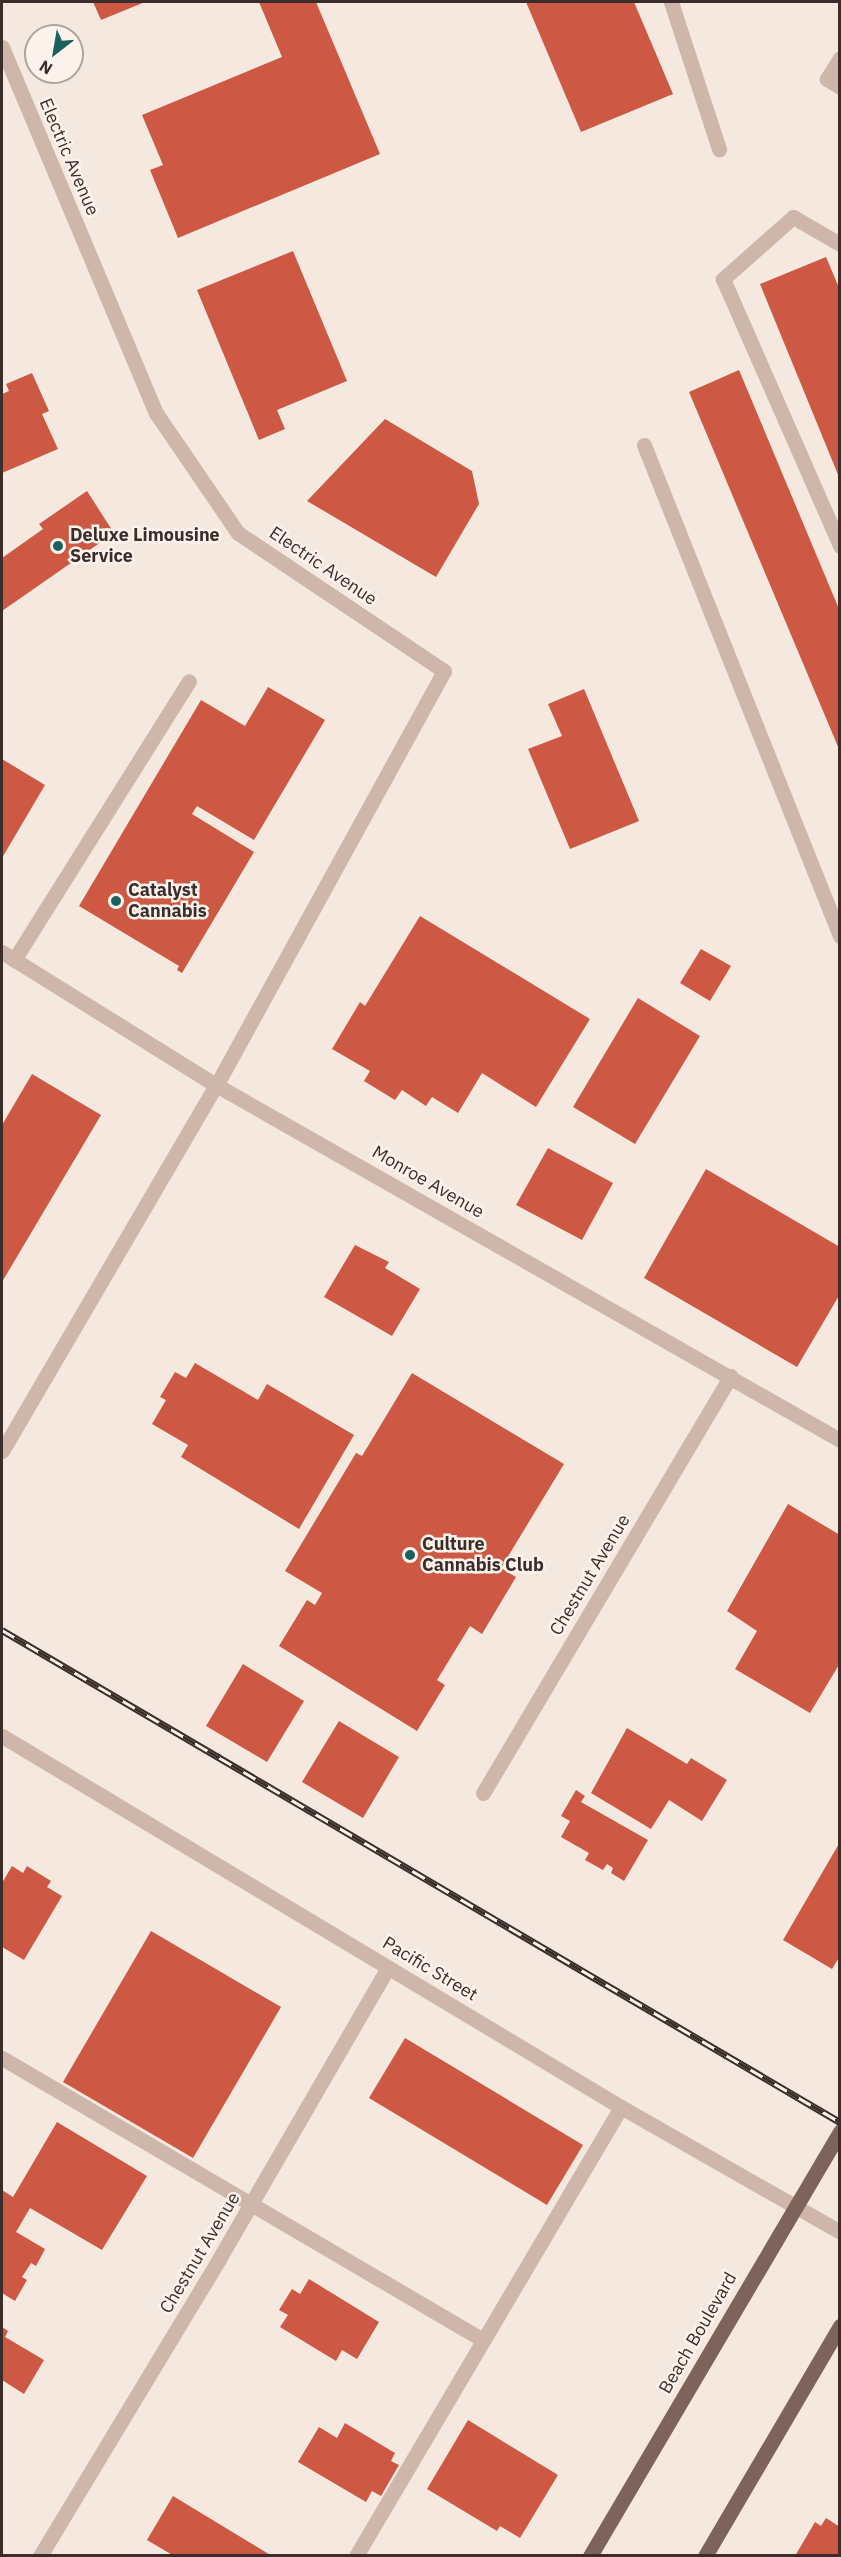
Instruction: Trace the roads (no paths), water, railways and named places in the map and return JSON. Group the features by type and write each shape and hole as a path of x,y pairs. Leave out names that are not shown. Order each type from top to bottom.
{"main road":[{"name":"Beach Boulevard","path":"590,2556 840,2131"},
{"path":"705,2556 840,2326"}],"street":[{"path":"671,2 719,149"},
{"name":"Electric Avenue","path":"2,47 156,413 238,533 444,671 216,1085"},
{"path":"840,58 827,79 840,87"},
{"path":"840,243 793,217 723,279 840,546"},
{"path":"644,446 840,936"},
{"path":"8,956 189,681"},
{"name":"Monroe Avenue","path":"8,956 216,1085 840,1440"},
{"path":"2,1451 216,1085"},
{"name":"Chestnut Avenue","path":"483,1793 731,1376"},
{"name":"Pacific Street","path":"2,1736 621,2107 840,2232"},
{"name":"Chestnut Avenue","path":"40,2556 251,2204 388,1967"},
{"path":"2,2058 483,2340"},
{"path":"356,2556 621,2107"}],"railway":[{"path":"2,1630 840,2122"}],"place":[{"name":"Deluxe Limousine Service","path":"58,546"},
{"name":"Catalyst Cannabis","path":"116,901"},
{"name":"Culture Cannabis Club","path":"410,1555"}]}
